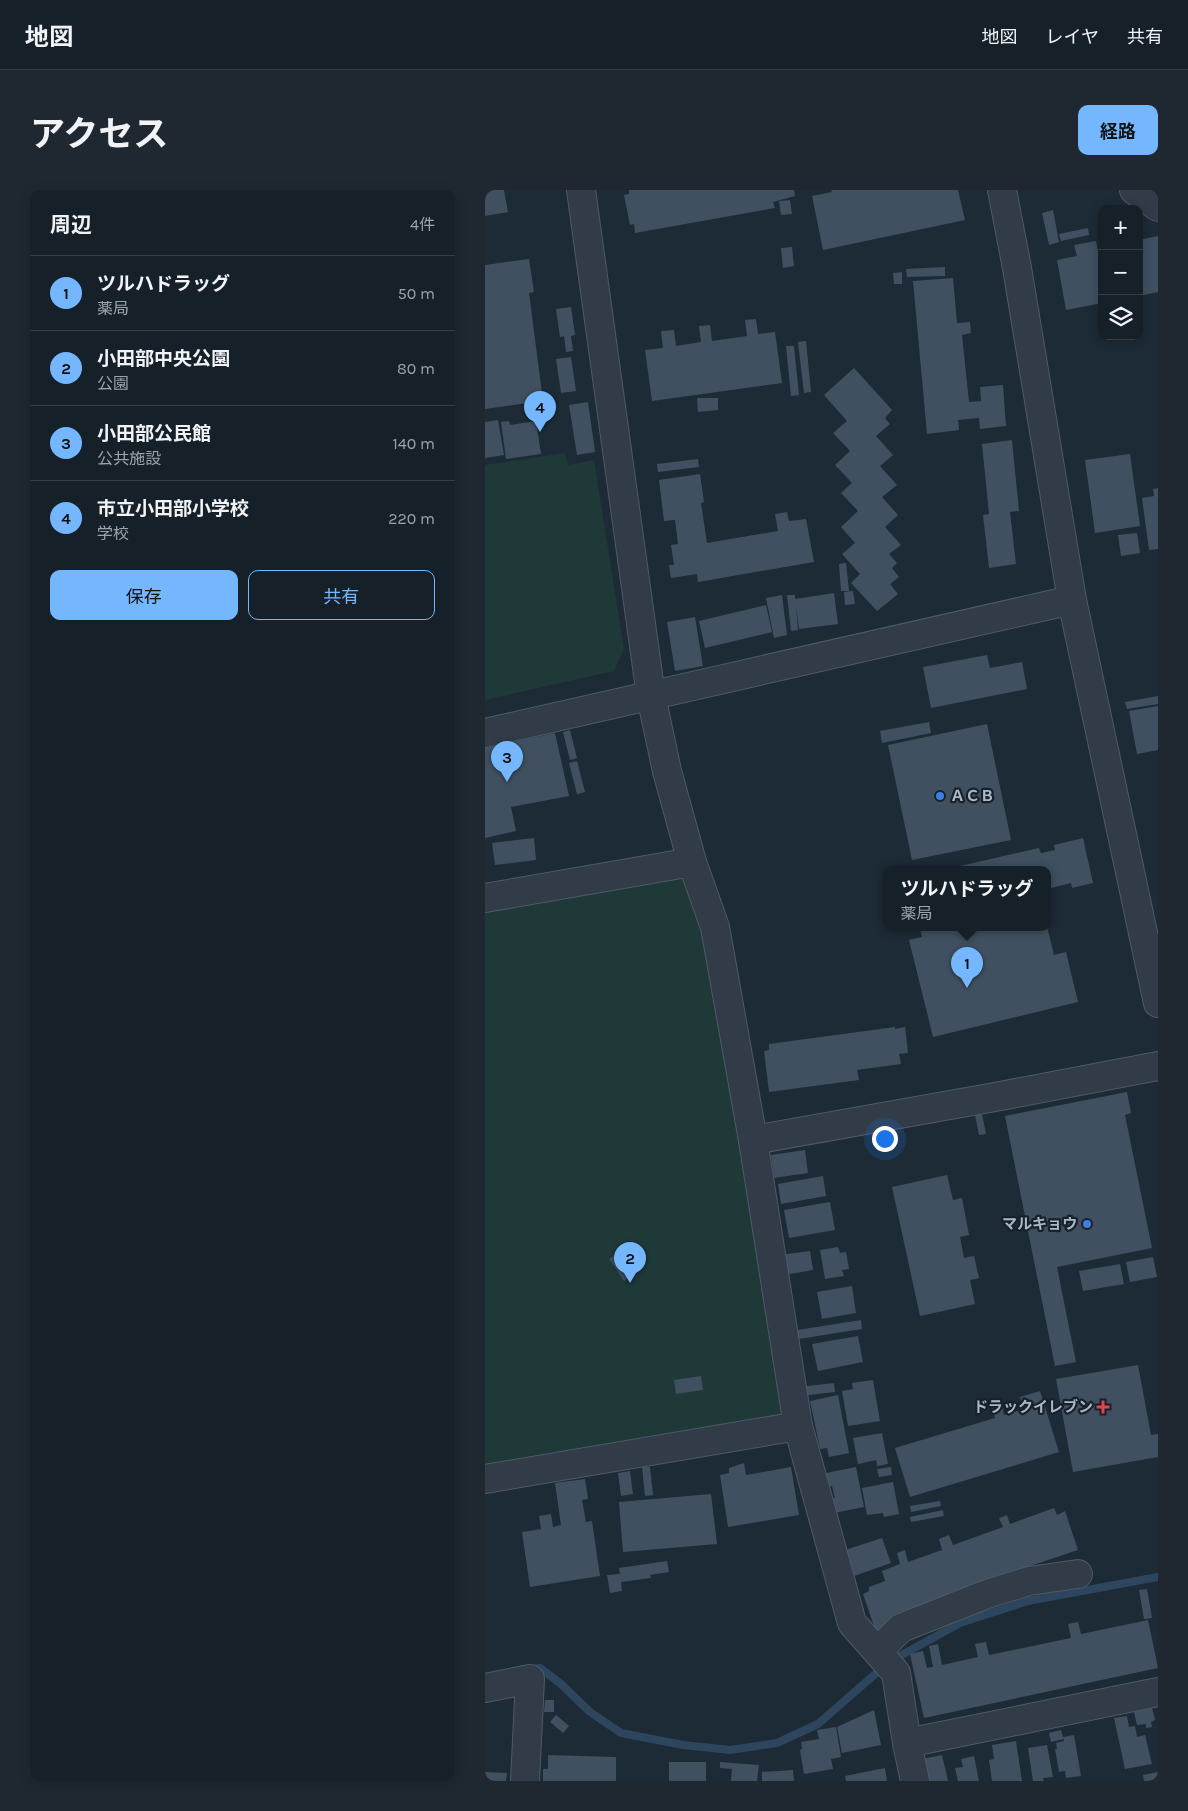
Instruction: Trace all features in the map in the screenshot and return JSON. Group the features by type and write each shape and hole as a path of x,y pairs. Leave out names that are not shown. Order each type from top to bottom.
{"street":[{"path":"581,190 651,696 667,771 692,862 715,927 753,1140 798,1426 851,1623 896,1673 915,1781"},
{"path":"1002,190 1017,268 1072,600 1158,1003"},
{"path":"1134,190 1158,207"},
{"path":"485,733 1072,600"},
{"path":"485,898 692,862"},
{"path":"753,1140 1158,1066"},
{"path":"485,1479 798,1426"},
{"path":"878,1651 901,1628 987,1594 1029,1581 1079,1574"},
{"path":"485,1688 530,1679 525,1781"},
{"path":"907,1743 1158,1692"}],"green space":[{"path":"565,453 568,465 594,460 624,649 614,671 485,700 485,465"},
{"path":"692,862 798,1426 485,1479 485,898"}],"building":[{"path":"485,190 504,190 508,212 485,216"},
{"path":"629,190 794,190 795,196 773,202 775,208 635,233 634,224 630,225 624,195 629,194"},
{"path":"831,190 958,190 965,220 823,250 812,196 832,192"},
{"path":"790,200 792,214 781,215 779,201"},
{"path":"1053,210 1059,242 1049,245 1042,213"},
{"path":"1088,228 1089,235 1061,241 1059,234"},
{"path":"1158,236 1158,292 1143,295 1143,250 1143,239"},
{"path":"1096,241 1098,252 1098,304 1066,310 1057,260 1077,256 1074,245"},
{"path":"792,247 794,266 783,268 781,248"},
{"path":"529,259 534,292 529,293 543,401 485,409 485,265"},
{"path":"945,267 945,276 907,277 906,269"},
{"path":"902,272 902,284 894,284 893,273"},
{"path":"953,278 957,323 970,322 971,333 962,335 969,402 981,401 980,387 1003,385 1006,426 980,429 979,418 958,420 959,430 927,434 913,281"},
{"path":"571,307 575,335 571,336 573,351 566,352 564,336 560,337 556,309"},
{"path":"756,319 758,334 775,332 782,383 652,401 645,350 663,348 661,331 674,330 676,346 701,342 699,326 710,325 712,341 747,336 745,320"},
{"path":"806,341 811,392 804,393 798,342"},
{"path":"786,346 794,346 799,395 791,396"},
{"path":"571,357 576,391 561,393 556,359"},
{"path":"854,368 892,410 885,418 890,424 876,436 893,455 880,466 897,485 882,497 898,515 885,527 901,545 889,554 897,563 892,568 899,577 890,584 898,594 877,611 851,583 860,574 842,554 855,543 841,527 858,511 841,493 852,483 835,465 850,451 833,433 847,421 824,395"},
{"path":"697,398 718,398 718,410 698,412"},
{"path":"588,402 595,452 577,455 569,405"},
{"path":"498,420 504,455 485,458 485,422"},
{"path":"509,421 510,425 536,421 541,454 506,459 501,422"},
{"path":"1012,440 1019,511 1010,512 1016,564 989,568 983,515 989,514 982,444"},
{"path":"1130,454 1140,526 1095,533 1085,460"},
{"path":"698,459 699,467 658,472 657,464"},
{"path":"700,474 704,502 701,503 707,543 778,531 775,514 787,512 789,521 806,519 814,562 698,582 697,574 671,578 669,565 674,565 671,545 678,544 675,520 664,521 659,480"},
{"path":"1158,488 1158,549 1149,550 1142,498 1154,496 1153,489"},
{"path":"1137,533 1140,553 1121,556 1118,535"},
{"path":"846,563 849,591 841,591 839,564"},
{"path":"853,591 855,604 845,605 844,592"},
{"path":"834,593 838,624 799,629 796,605 798,630 791,631 787,595 795,595 795,599"},
{"path":"782,595 787,635 774,638 766,598"},
{"path":"766,605 772,632 705,648 699,621"},
{"path":"695,617 703,666 675,671 667,622"},
{"path":"987,655 990,668 1022,662 1027,689 931,708 923,667"},
{"path":"1158,696 1158,704 1127,709 1125,702"},
{"path":"1158,706 1158,750 1137,754 1129,711"},
{"path":"929,722 931,733 882,743 880,731"},
{"path":"987,724 1011,840 912,860 888,745"},
{"path":"570,730 577,758 570,760 563,732"},
{"path":"555,733 569,796 511,807 516,831 485,838 485,748"},
{"path":"577,761 585,792 577,794 569,763"},
{"path":"534,838 536,860 495,865 492,843"},
{"path":"1083,838 1093,883 1072,888 1071,883 1051,888 1051,866 960,866 1039,848 1041,853 1055,850 1054,845"},
{"path":"921,931 1048,931 1054,955 1066,952 1078,1002 933,1037 909,940 922,937"},
{"path":"895,1027 895,1029 905,1027 908,1053 899,1054 901,1064 857,1070 859,1080 769,1092 764,1051 769,1050 769,1044"},
{"name":"マルキョウ","path":"1127,1092 1131,1113 1125,1115 1152,1248 1057,1267 1076,1362 1055,1366 1005,1116"},
{"path":"982,1114 986,1134 979,1135 975,1115"},
{"path":"805,1150 808,1173 774,1178 771,1155"},
{"path":"947,1175 953,1200 962,1198 969,1235 960,1237 964,1258 974,1256 979,1278 970,1280 975,1304 920,1316 892,1187"},
{"path":"823,1176 826,1196 781,1204 778,1184"},
{"path":"830,1202 835,1230 789,1238 784,1210"},
{"path":"838,1247 840,1253 846,1252 849,1269 842,1270 844,1276 825,1279 820,1250"},
{"path":"621,1251 627,1258 635,1251 645,1265 624,1281 609,1259"},
{"path":"810,1251 813,1270 784,1275 780,1255"},
{"path":"1153,1257 1157,1277 1130,1282 1126,1262"},
{"path":"1120,1264 1124,1284 1083,1291 1079,1271"},
{"path":"852,1286 856,1313 822,1319 817,1292"},
{"path":"861,1320 862,1329 792,1340 791,1331"},
{"path":"858,1336 863,1362 818,1371 812,1344"},
{"name":"ドラックイレブン","path":"1138,1365 1151,1435 1158,1434 1158,1457 1073,1472 1056,1379"},
{"path":"701,1376 703,1390 676,1394 674,1380"},
{"path":"873,1380 880,1421 848,1426 842,1391 853,1389 852,1383"},
{"path":"834,1383 835,1392 800,1396 799,1387"},
{"path":"1040,1391 1059,1452 910,1497 895,1448 995,1418 990,1401 1000,1398 1004,1415 1024,1409 1020,1397"},
{"path":"838,1395 849,1453 829,1457 827,1448 820,1449 810,1401"},
{"path":"882,1433 888,1464 877,1466 876,1460 858,1464 853,1438"},
{"path":"744,1463 746,1475 791,1467 799,1515 728,1527 720,1475 729,1473 729,1468"},
{"path":"642,1467 650,1467 653,1495 645,1496"},
{"path":"856,1467 864,1507 829,1514 826,1500 835,1498 832,1486 823,1488 821,1474"},
{"path":"891,1467 892,1475 879,1477 877,1469"},
{"path":"630,1471 633,1494 621,1496 618,1473"},
{"path":"585,1479 588,1499 582,1500 586,1522 592,1521 600,1576 530,1587 522,1532 541,1529 539,1516 551,1514 553,1527 561,1525 555,1483"},
{"path":"893,1482 899,1514 884,1517 883,1513 867,1515 862,1488"},
{"path":"711,1494 717,1544 623,1552 619,1502"},
{"path":"940,1501 941,1506 911,1512 910,1506"},
{"path":"1054,1508 1057,1515 1065,1511 1078,1550 896,1614 876,1632 863,1594 869,1591 869,1587 885,1581 882,1571 900,1564 897,1553 905,1550 908,1562 942,1550 939,1539 949,1535 953,1545 1003,1527 999,1518 1007,1515 1010,1524"},
{"path":"943,1510 944,1516 911,1522 910,1517"},
{"path":"882,1538 891,1563 854,1576 845,1550"},
{"path":"667,1561 669,1572 650,1575 651,1578 621,1582 622,1591 610,1593 607,1575 620,1574 619,1568"},
{"path":"1147,1589 1152,1618 1144,1619 1139,1590"},
{"path":"1148,1620 1158,1668 924,1718 910,1654 923,1651 927,1668 933,1667 929,1646 938,1644 942,1665 978,1657 975,1644 986,1642 989,1655 1071,1638 1068,1624 1078,1622 1081,1634"},
{"path":"545,1700 554,1700 554,1712 544,1712"},
{"path":"1152,1708 1155,1720 1151,1722 1152,1727 1146,1728 1146,1724 1137,1725 1134,1712"},
{"path":"874,1710 881,1745 842,1753 837,1727"},
{"path":"556,1715 569,1726 563,1733 550,1722"},
{"path":"1127,1716 1129,1727 1135,1726 1137,1737 1145,1735 1152,1764 1125,1769 1114,1718"},
{"path":"836,1727 841,1757 831,1759 833,1769 804,1774 800,1750 802,1749 801,1742 819,1739 817,1730"},
{"path":"1061,1730 1063,1737 1074,1735 1081,1776 1066,1778 1065,1771 1059,1772 1055,1749 1057,1749 1056,1743 1064,1741 1064,1739 1051,1742 1049,1733"},
{"path":"1016,1741 1022,1781 992,1781 989,1760 994,1759 992,1745"},
{"path":"1047,1745 1053,1777 1043,1778 1044,1781 1033,1781 1028,1748"},
{"path":"548,1755 616,1757 616,1781 543,1781 543,1769 548,1769"},
{"path":"942,1755 948,1781 926,1781 922,1759"},
{"path":"974,1756 979,1781 958,1781 955,1768 963,1767 961,1759"},
{"path":"669,1762 706,1762 706,1781 669,1781"},
{"path":"720,1762 759,1765 757,1781 731,1781 732,1769 720,1768"},
{"path":"885,1768 887,1781 846,1781 845,1776"},
{"path":"793,1770 794,1781 762,1781 762,1772"},
{"path":"485,1772 507,1773 506,1781 485,1781"},
{"path":"1158,1772 1158,1781 1144,1781 1143,1775"}],"waterway":[{"path":"529,1669 540,1668 561,1684 590,1712 621,1733 683,1745 730,1750 777,1743 818,1724 889,1662 960,1623 1028,1601 1158,1577"}],"place":[{"name":"市立小田部小学校","path":"540,432"},
{"name":"小田部公民館","path":"507,782"},
{"name":"ＡＣＢ","path":"940,796"},
{"name":"ツルハドラッグ","path":"967,988"},
{"name":"マルキョウ","path":"1087,1224"},
{"name":"小田部中央公園","path":"630,1283"},
{"name":"ドラックイレブン","path":"1103,1407"}]}
